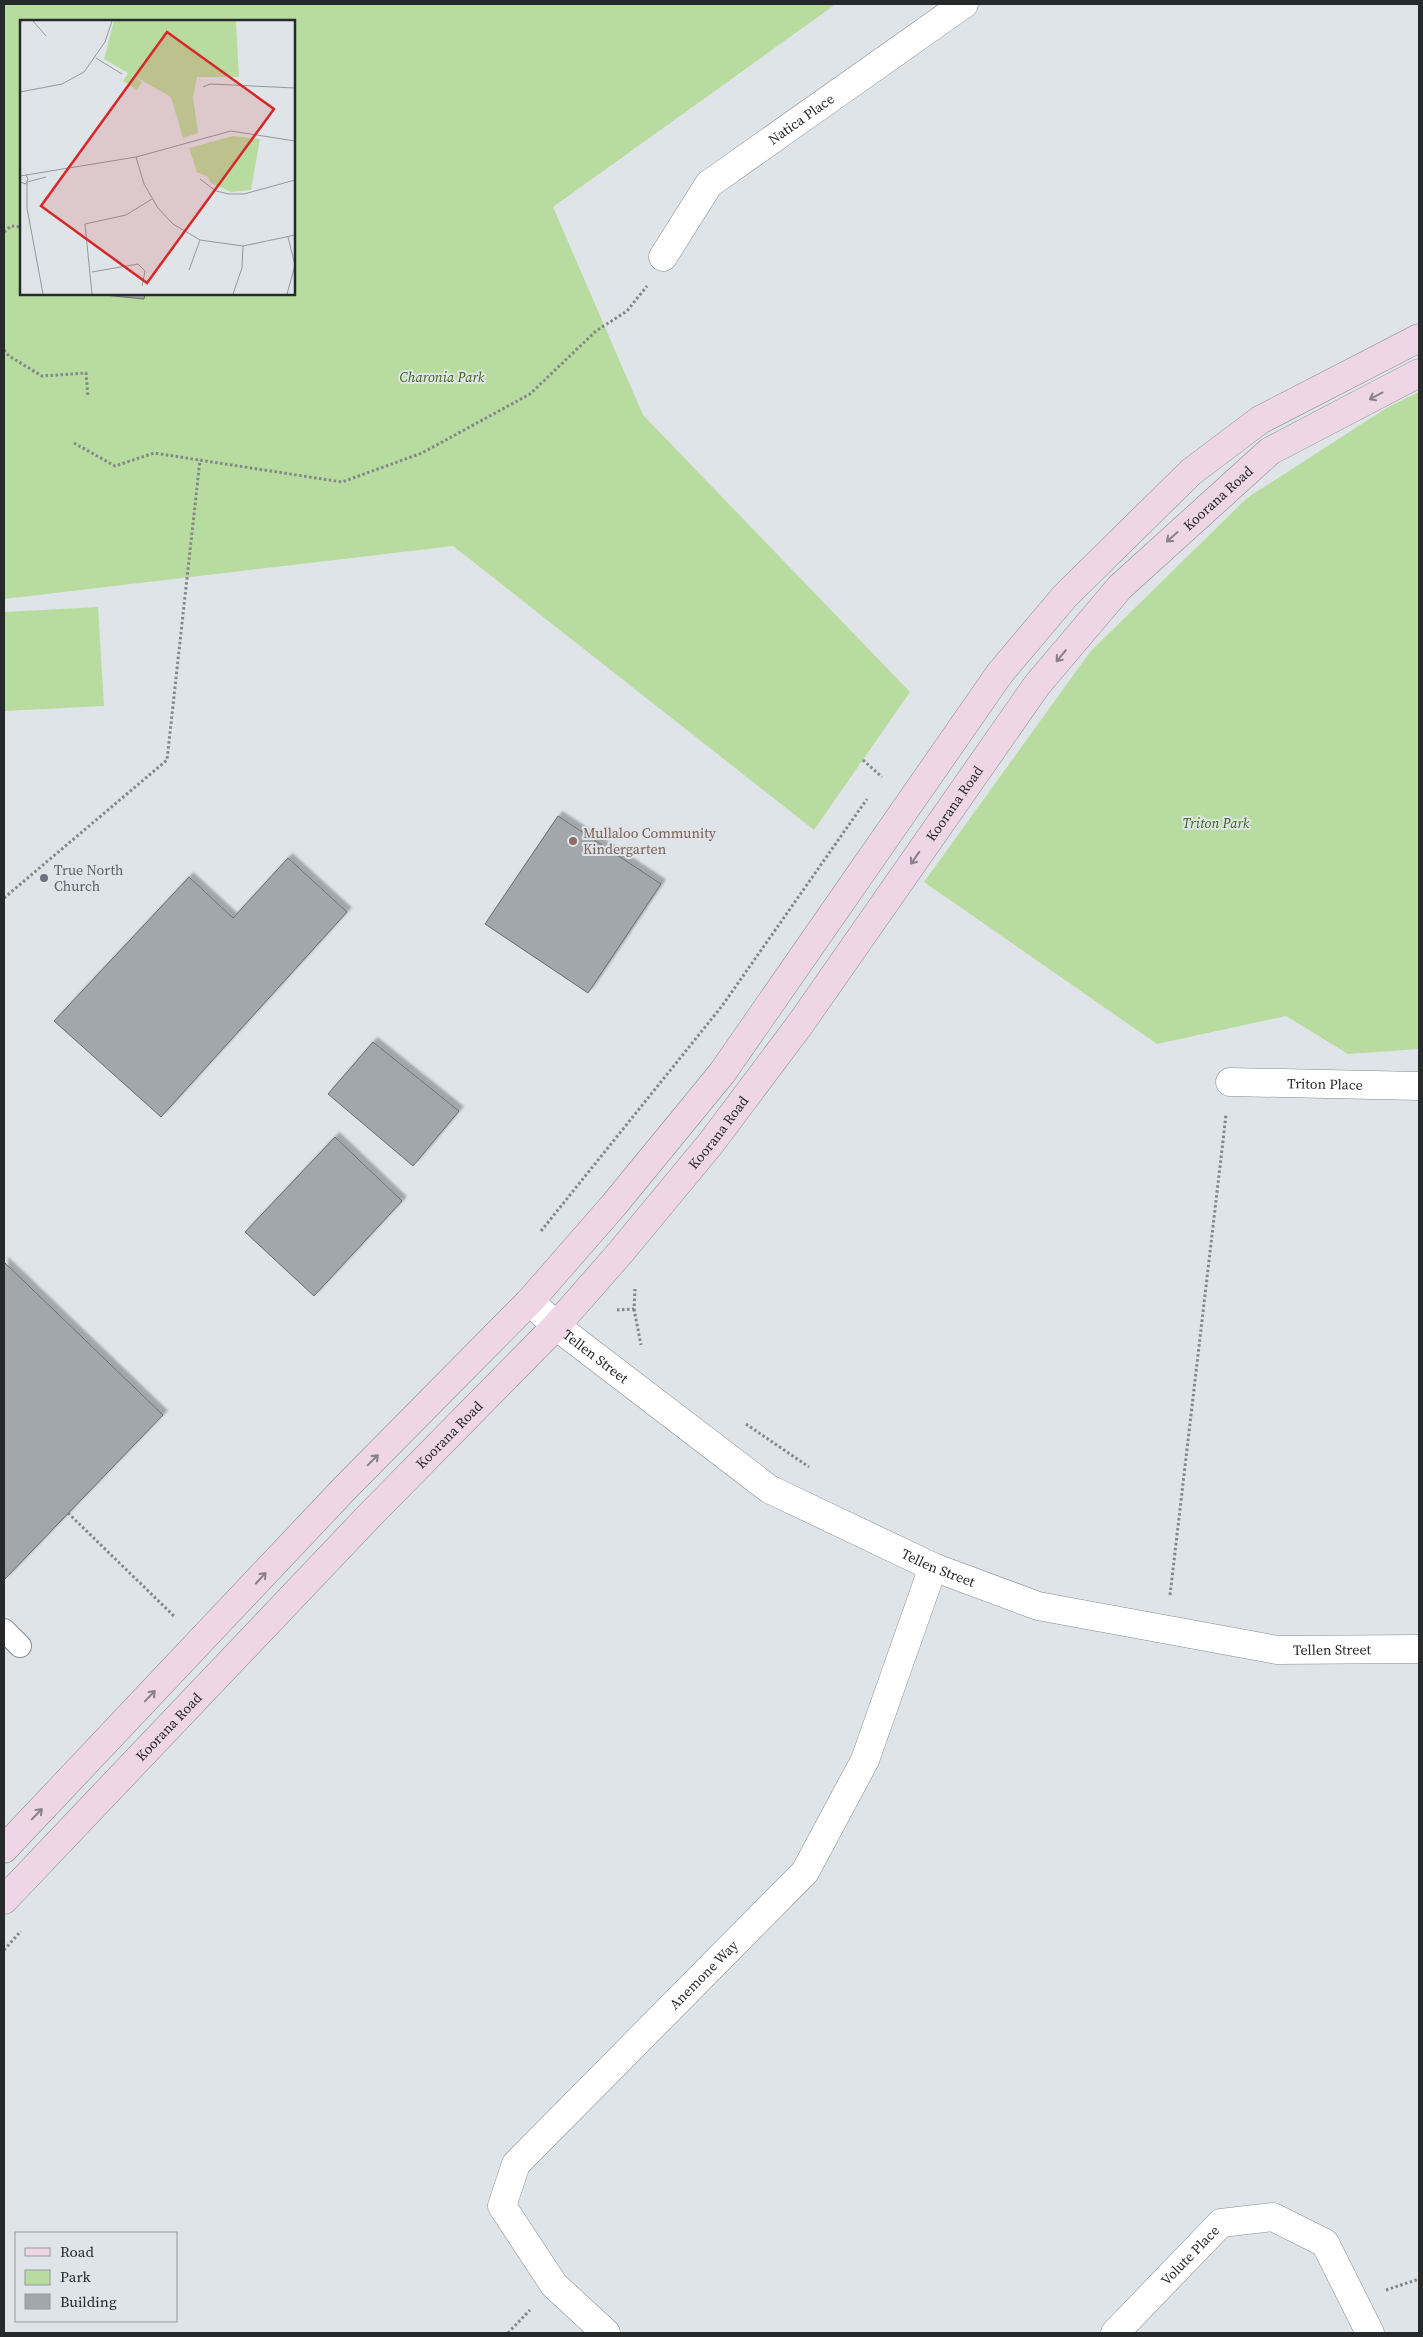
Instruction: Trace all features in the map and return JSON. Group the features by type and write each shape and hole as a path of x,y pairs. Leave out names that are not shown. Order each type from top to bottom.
{"street":[{"name":"Natica Place","path":"663,258 708,184 964,4"},
{"path":"4,1849 346,1488 530,1301 613,1206 707,1093 855,884 913,796 1000,673 1059,603 1191,472 1260,420 1419,338"},
{"name":"Koorana Road","path":"4,1900 372,1513 556,1326 711,1143 801,1023 1037,685 1120,587 1270,451 1419,373"},
{"name":"Triton Place","path":"1230,1082 1419,1086"},
{"name":"Tellen Street","path":"530,1301 556,1326 769,1489 934,1567 1038,1606 1166,1628 1277,1650 1419,1649"},
{"name":"Anemone Way","path":"606,2333 554,2285 502,2206 516,2164 805,1872 865,1760 934,1567"},
{"name":"Volute Place","path":"1116,2333 1221,2223 1273,2217 1325,2243 1370,2333"}],"lane":[{"path":"4,1630 20,1646"}],"path":[{"path":"4,232 12,226 20,227"},
{"path":"74,443 115,466 154,453 342,482 422,453 530,394 596,330 627,311 651,281 663,258"},
{"path":"4,350 9,356 42,376 86,373 88,397"},
{"path":"4,898 167,760 200,460"},
{"path":"863,760 882,777 913,796"},
{"path":"877,785 882,777"},
{"path":"539,1234 722,1006 871,792"},
{"path":"1166,1628 1230,1082"},
{"path":"634,1309 642,1354"},
{"path":"738,1419 810,1468"},
{"path":"68,1513 176,1618"},
{"path":"169,1625 183,1611"}],"green space":[{"name":"Charonia Park","path":"4,4 836,4 553,207 643,415 910,692 814,830 453,546 4,599"},
{"name":"Triton Park","path":"1419,392 1419,1049 1348,1054 1286,1016 1157,1044 924,882 1090,652 1247,498 1388,407"},
{"path":"98,607 104,706 4,711 4,612"}],"building":[{"path":"104,295 145,295 144,299"},
{"path":"558,816 661,884 588,993 485,924"},
{"path":"288,858 347,912 161,1117 54,1021 189,877 233,918"},
{"path":"373,1042 459,1111 413,1166 328,1094"},
{"path":"335,1137 402,1201 314,1296 245,1232"},
{"path":"4,1262 163,1415 4,1580"}],"place":[{"name":"Mullaloo Community Kindergarten","path":"573,841"},
{"name":"True North Church","path":"44,878"}]}
